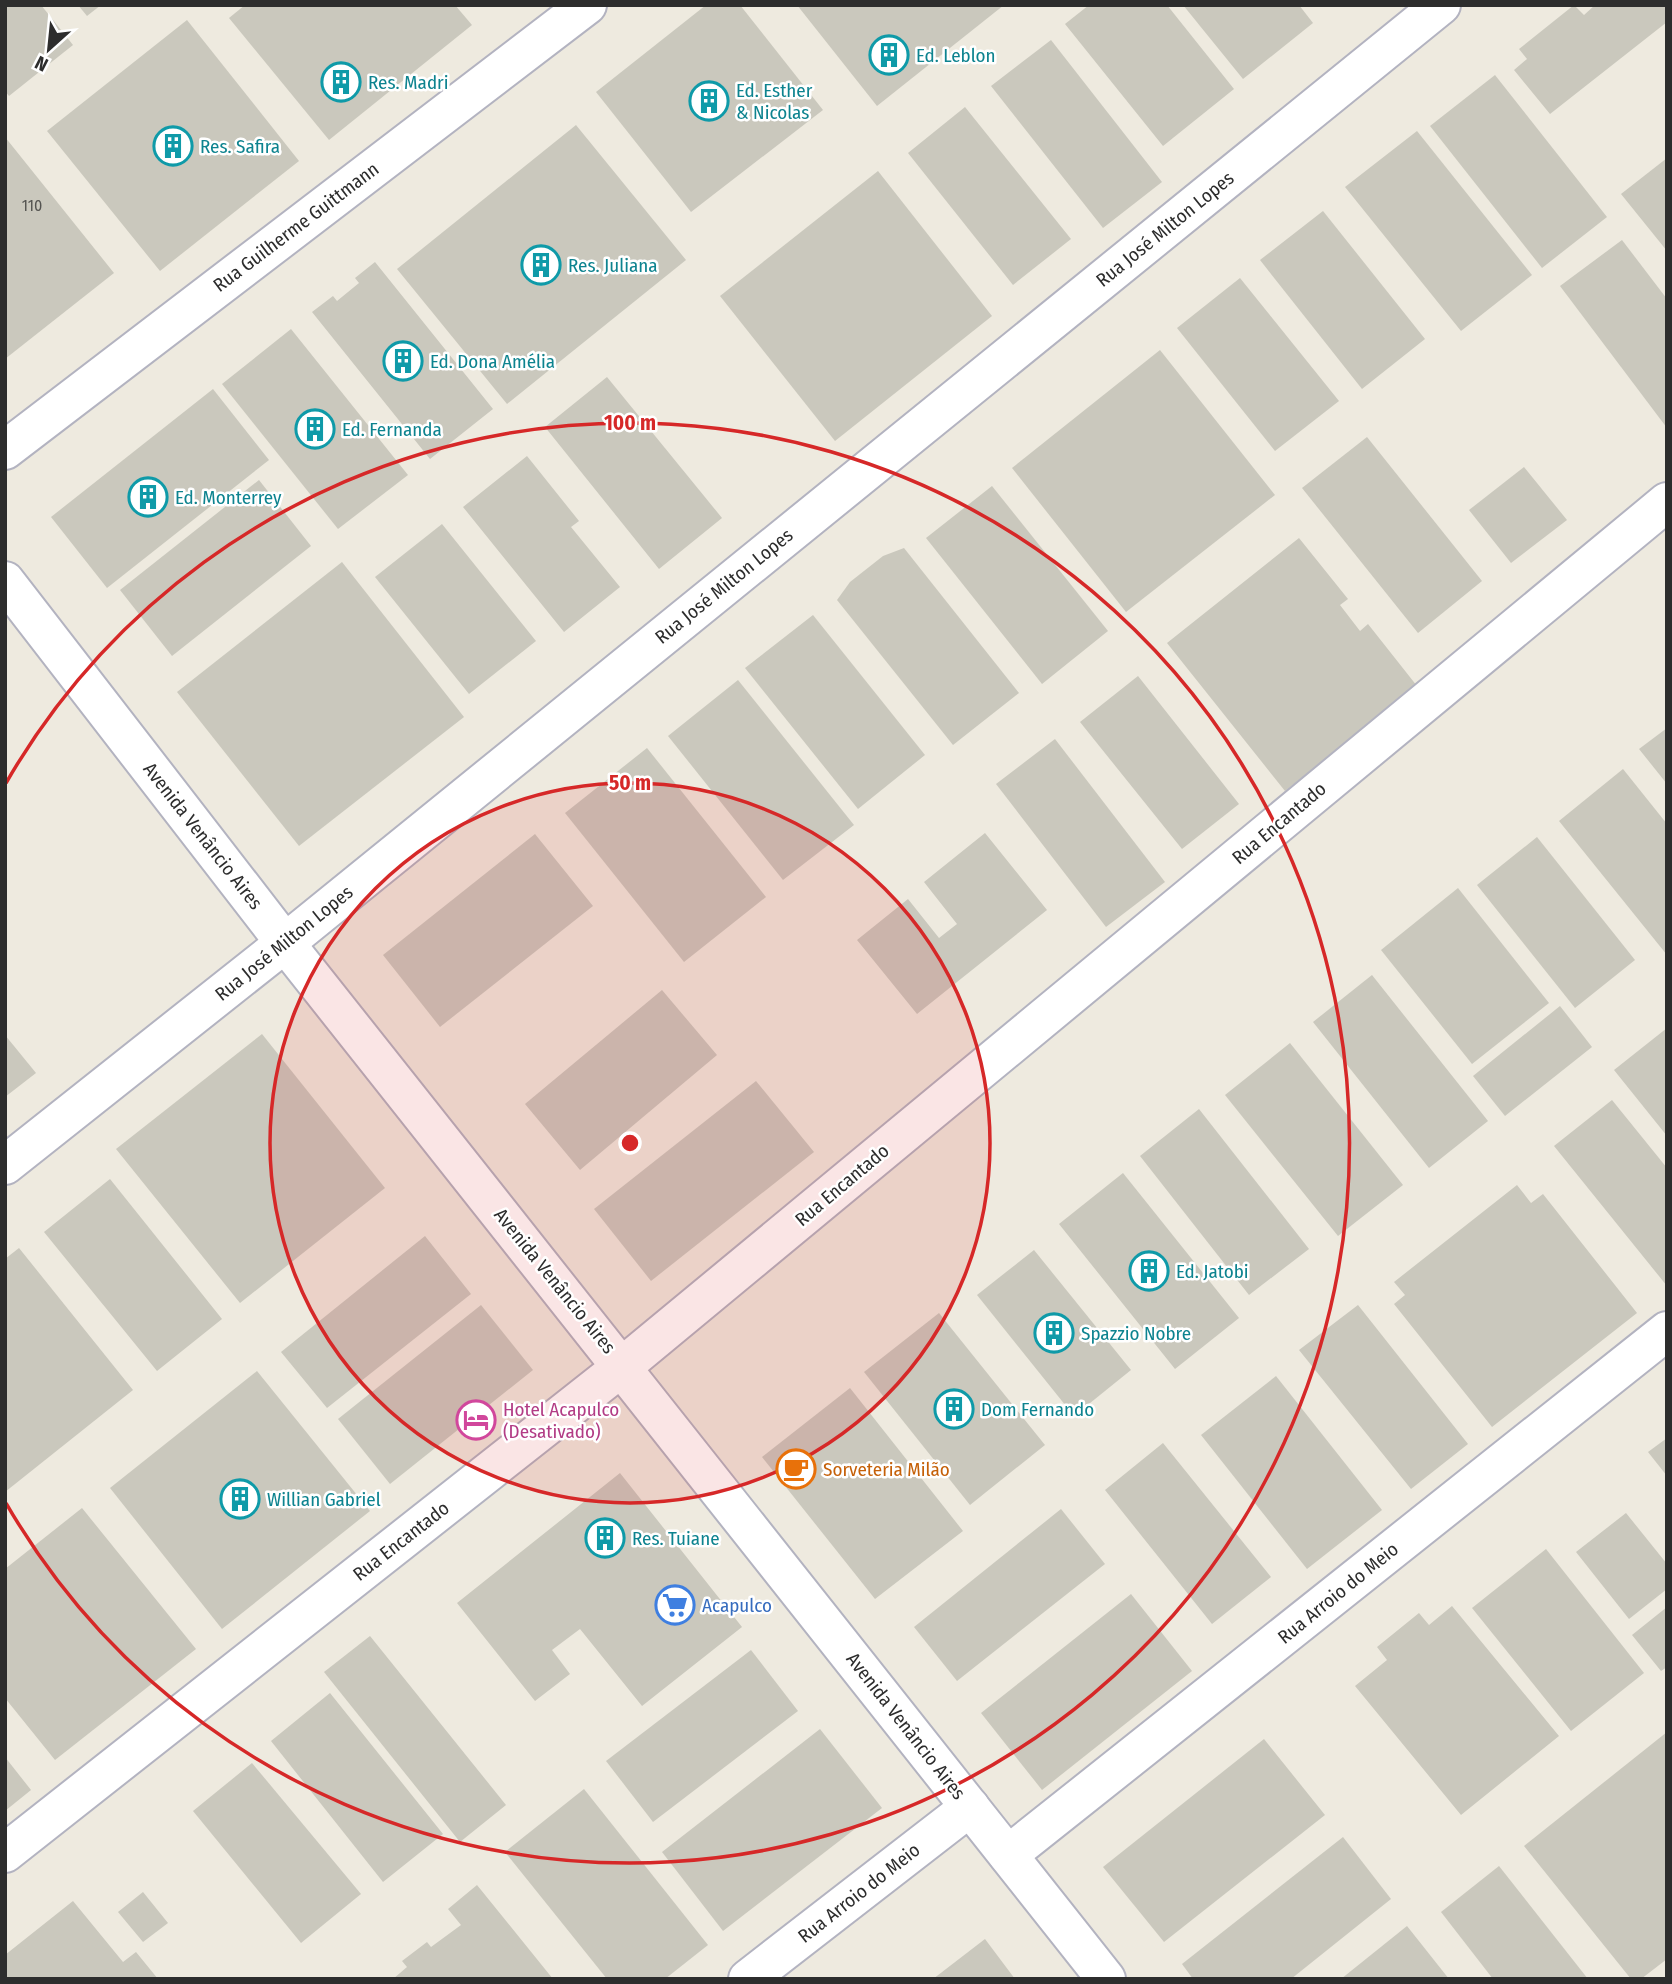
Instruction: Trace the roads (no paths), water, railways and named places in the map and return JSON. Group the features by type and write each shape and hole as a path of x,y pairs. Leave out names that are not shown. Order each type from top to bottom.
{"street":[{"name":"Rua Guilherme Guittmann","path":"5,450 587,5"},
{"name":"Rua José Milton Lopes","path":"5,1165 285,943 1441,5"},
{"name":"Rua Encantado","path":"5,1853 623,1366 1667,502"},
{"name":"Avenida Venâncio Aires","path":"5,582 285,943 623,1366 1106,1979"},
{"name":"Rua Arroio do Meio","path":"1009,1855 1667,1331"},
{"name":"Rua Arroio do Meio","path":"748,1979 970,1807"}],"place":[{"name":"Ed. Leblon","path":"889,55"},
{"name":"Res. Madri","path":"341,82"},
{"name":"Ed. Esther & Nicolas","path":"709,101"},
{"name":"Res. Safira","path":"173,146"},
{"name":"Res. Juliana","path":"541,265"},
{"name":"Ed. Dona Amélia","path":"403,361"},
{"name":"Ed. Fernanda","path":"315,429"},
{"name":"Ed. Monterrey","path":"148,497"},
{"name":"Ed. Jatobi","path":"1149,1271"},
{"name":"Spazzio Nobre","path":"1054,1333"},
{"name":"Dom Fernando","path":"954,1409"},
{"name":"Hotel Acapulco (Desativado)","path":"476,1420"},
{"name":"Sorveteria Milão","path":"796,1469"},
{"name":"Willian Gabriel","path":"240,1499"},
{"name":"Res. Tuiane","path":"605,1538"},
{"name":"Acapulco","path":"675,1605"}]}
